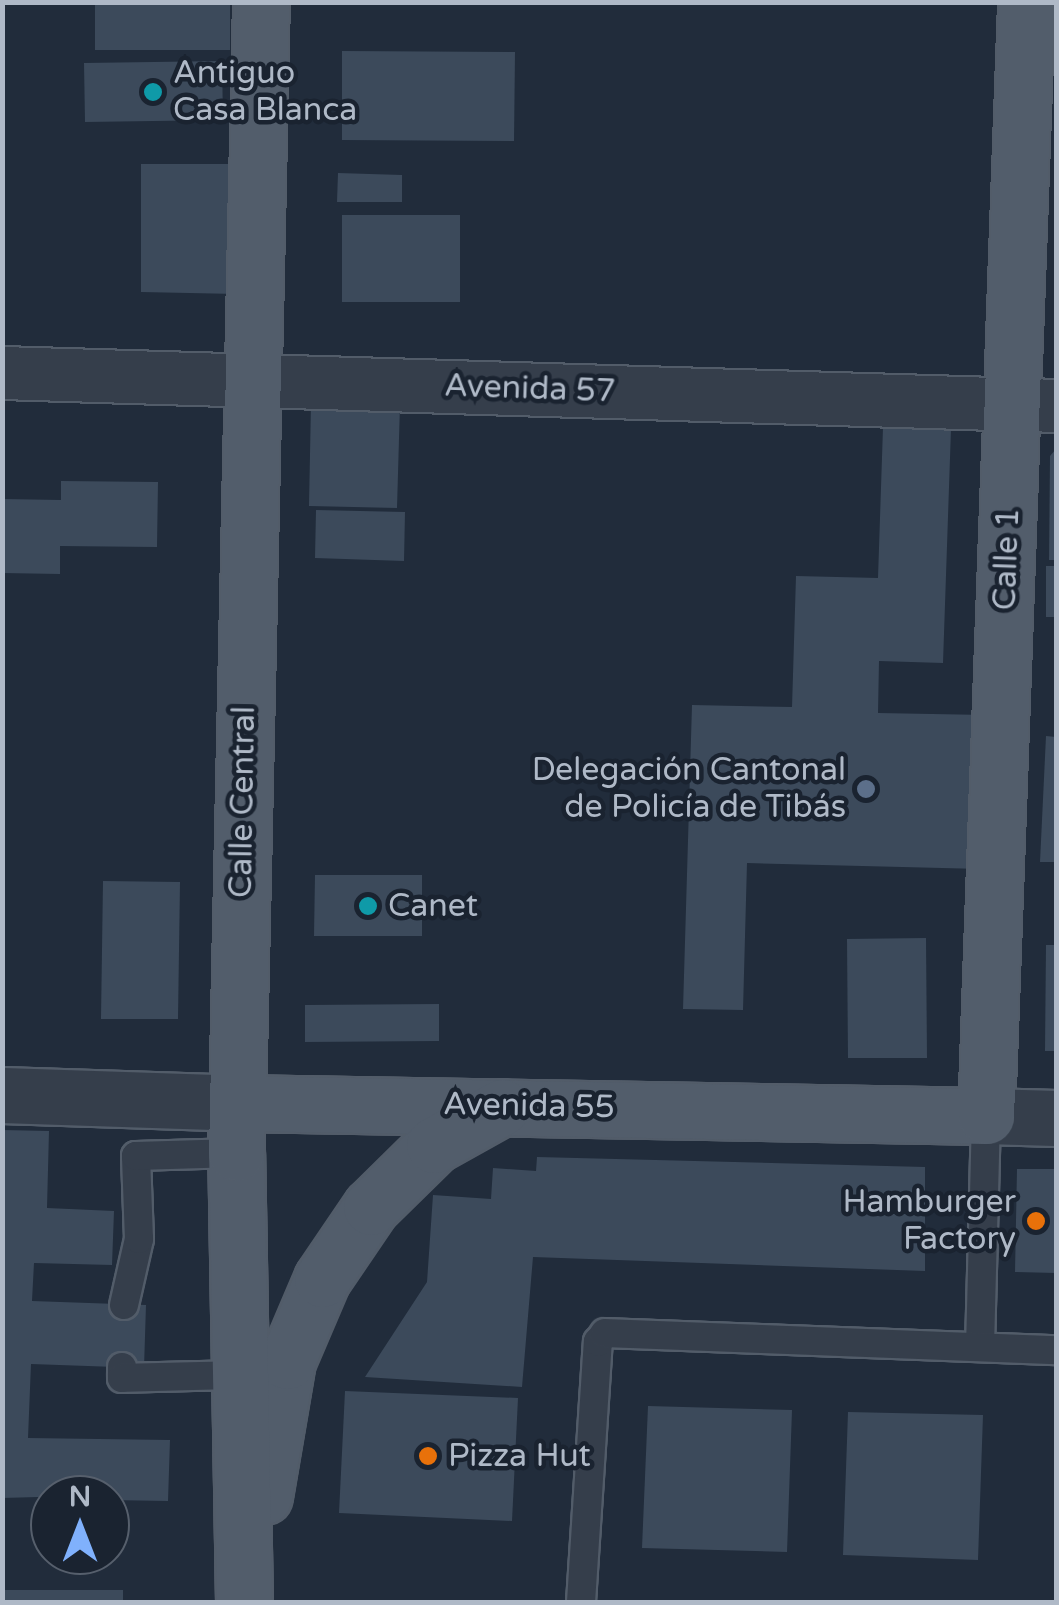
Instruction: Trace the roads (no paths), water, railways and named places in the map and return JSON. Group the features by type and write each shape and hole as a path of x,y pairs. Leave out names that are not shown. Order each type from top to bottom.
{"main road":[{"name":"Calle Central","path":"245,1602 237,1376 237,1128 260,2"},
{"name":"Calle 1","path":"986,1116 1035,405 1026,2"},
{"name":"Calle Central","path":"245,1602 287,1361 322,1279 371,1207 434,1146 506,1105"},
{"name":"Avenida 55","path":"237,1128 506,1105 986,1116"}],"street":[{"name":"Avenida 57","path":"2,373 1035,405"},
{"name":"Avenida 55","path":"2,1095 237,1128"},
{"name":"Avenida 55","path":"986,1116 1056,1118"}],"lane":[{"path":"980,1347 986,1116"},
{"path":"124,1305 139,1240 136,1156 237,1128"},
{"path":"581,1602 598,1342 605,1333 1056,1350"},
{"path":"122,1367 122,1378 237,1376"}],"place":[{"name":"Antiguo Casa Blanca","path":"153,92"},
{"name":"Delegación Cantonal de Policía de Tibás","path":"866,789"},
{"name":"Canet","path":"368,906"},
{"name":"Hamburger Factory","path":"1036,1221"},
{"name":"Pizza Hut","path":"428,1456"}]}
